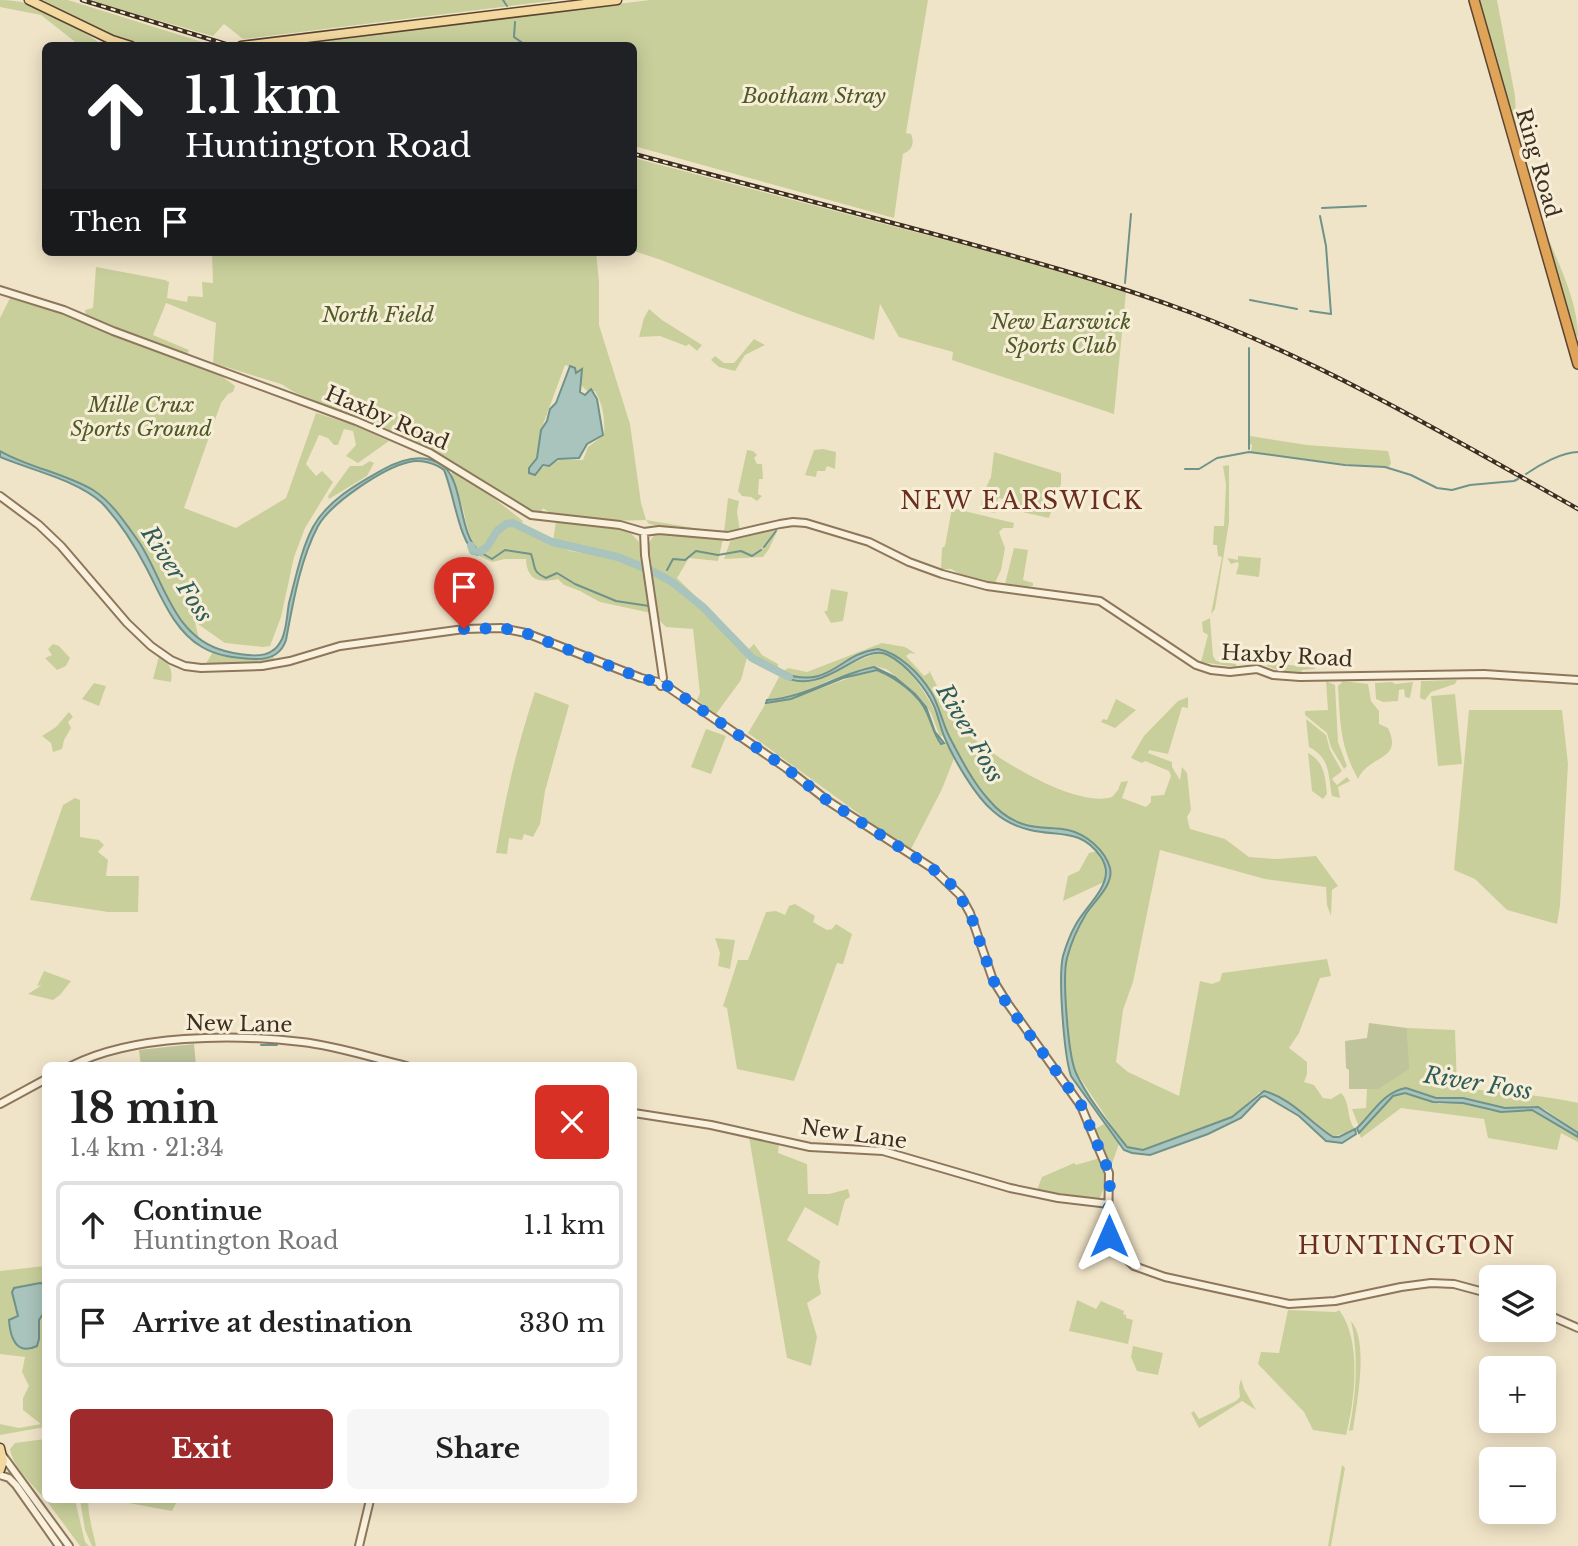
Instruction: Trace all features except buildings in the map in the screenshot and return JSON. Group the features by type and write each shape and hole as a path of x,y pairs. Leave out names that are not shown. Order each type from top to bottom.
{"highway":[{"name":"Ring Road","path":"1474,0 1578,364"}],"main road":[{"path":"29,0 118,42"},
{"path":"274,42 617,0"},
{"path":"0,1472 1,1452"}],"street":[{"name":"Haxby Road","path":"0,290 64,310 113,331 356,421 430,453 531,515 620,525 644,532 659,530 728,536 793,522 806,523 869,542 909,562 987,586 1100,601 1202,668 1230,672 1257,669 1273,675 1300,677 1484,674 1578,680"},
{"path":"0,496 56,541 146,641 171,660 185,666 262,666 357,643 464,629 500,628 526,633 641,678 662,679 828,801 932,868 953,886 970,913 993,980 1007,1004 1081,1105 1109,1172 1108,1232 1115,1247 1134,1266 1157,1275 1266,1300 1297,1304 1335,1301 1431,1283 1454,1284 1479,1291"},
{"path":"644,532 643,542 662,679"},
{"name":"New Lane","path":"81,1062 113,1049 228,1038 304,1042 390,1062"},
{"path":"0,1104 42,1081"},
{"name":"New Lane","path":"637,1113 711,1125 810,1147 883,1151 1010,1188 1109,1204"},
{"path":"1556,1318 1578,1328"},
{"path":"1,1452 69,1546"},
{"path":"0,1472 16,1485 59,1546"},
{"path":"359,1546 369,1503"}],"green space":[{"path":"0,0 18,1 35,7 79,29 98,42 75,42 41,15 0,7"},
{"path":"35,0 68,0 202,42 124,41"},
{"path":"87,0 558,0 243,39 224,24 213,36"},
{"name":"Bootham Stray","path":"650,0 928,0 906,133 911,134 913,144 911,149 903,154 894,218 637,147 637,42 310,42"},
{"path":"1478,0 1497,0 1515,96 1517,136"},
{"name":"New Earswick Sports Club","path":"637,159 1014,258 1126,292 1114,414 952,360 953,352 899,337 880,304 874,340 801,315 637,252"},
{"path":"1550,242 1572,300 1578,337 1573,334 1553,263"},
{"name":"North Field","path":"212,256 596,256 599,325 630,424 641,503 646,520 576,518 551,513 543,508 541,513 513,502 435,452 281,384 213,363 216,323 166,303 153,335 189,350 187,354 86,317 85,310 93,308 96,267 165,280 169,282 167,298 187,302 188,296 203,297 202,282 213,283","holes":["565,365 575,368 582,386 587,391 595,391 598,396 603,412 604,435 588,447 583,460 560,460 540,468 536,475 529,473 537,458 541,430"]},
{"name":"Mille Crux Sports Ground","path":"10,298 164,351 219,374 235,386 233,392 221,403 184,508 236,528 286,498 316,413 351,424 389,441 358,463 346,456 356,445 353,431 344,429 338,445 319,435 306,464 316,476 322,471 333,482 305,528 294,557 281,617 270,646 225,643 195,622 199,639 171,604 138,541 111,505 83,485 0,451 0,318"},
{"path":"649,309 702,345 697,351 689,344 686,346 660,336 639,337"},
{"path":"754,339 765,345 745,355 735,371 719,367 711,360 715,356 724,363 734,363"},
{"path":"1250,436 1307,445 1388,451 1391,463 1389,467 1345,464 1251,452"},
{"path":"747,450 757,455 754,458 757,464 762,464 763,479 759,479 758,494 762,496 757,501 742,496 738,491"},
{"path":"814,450 836,452 835,469 827,466 825,471 817,471 816,477 805,475"},
{"path":"994,452 1061,473 1061,484 1049,518 1018,511 1020,502 998,498 995,513 980,510 991,477"},
{"path":"370,461 374,463 367,476 329,499 328,496 350,466 362,466"},
{"path":"1229,465 1229,522 1215,609 1211,614 1222,557 1218,556 1217,545 1213,545 1214,526 1224,526 1226,485 1223,466"},
{"path":"453,471 482,489 523,521 522,523 507,522 478,550 469,532 451,474"},
{"path":"728,498 739,501 737,512 740,531 724,532"},
{"path":"952,508 1014,523 1013,528 1003,528 999,532 1005,548 1001,570 995,583 967,578 951,569 941,569 942,548 945,546"},
{"path":"646,520 719,532 694,531 649,524"},
{"path":"556,521 629,531 639,542 642,568 635,562 613,553 553,541"},
{"path":"506,525 517,526 570,551 609,557 643,570 651,613 600,602 564,585 558,579 536,579 529,572 526,559 492,562 477,555"},
{"path":"779,527 763,557 724,559 731,539"},
{"path":"654,535 723,539 718,561 689,558 677,578 749,649 754,644 762,655 778,664 778,671 763,663 749,650 741,680 716,714 697,700 700,693 693,629 666,627 659,620 647,546"},
{"path":"1014,548 1028,550 1023,580 1033,583 1033,586 1005,584"},
{"path":"1238,556 1261,558 1259,577 1236,574 1239,564 1231,564 1227,558 1238,560"},
{"path":"831,589 848,592 843,621 831,623 824,611 827,611"},
{"path":"1210,618 1213,656 1216,661 1236,664 1236,667 1201,662 1208,635 1203,632 1202,622"},
{"path":"882,643 905,647 916,654 910,653 906,656 924,676 929,670 956,720 988,750 1030,776 1075,795 1112,797 1121,782 1128,781 1122,798 1146,807 1151,802 1151,796 1164,795 1171,776 1169,771 1131,758 1144,736 1178,701 1188,697 1188,708 1182,707 1168,754 1149,750 1148,753 1172,762 1180,780 1182,767 1187,773 1191,810 1187,817 1190,829 1225,839 1249,857 1277,859 1316,856 1338,886 1332,890 1331,916 1326,887 1265,879 1160,850 1133,982 1123,1010 1116,1062 1128,1072 1179,1096 1200,981 1212,984 1220,981 1222,973 1327,959 1331,976 1320,978 1299,1033 1289,1048 1307,1062 1304,1082 1314,1085 1323,1098 1331,1099 1341,1093 1355,1129 1333,1137 1314,1121 1260,1092 1232,1117 1143,1150 1126,1147 1076,1072 1066,1017 1067,957 1080,926 1110,877 1104,856 1087,838 1067,831 1023,824 1008,817 992,804 960,759 931,692 915,672 894,656 878,650 820,675 795,677 781,673 788,668 807,672"},
{"path":"53,644 59,646 70,658 66,666 57,670 45,658 52,655 48,649"},
{"path":"213,652 243,659 273,656 275,660 205,665"},
{"path":"886,652 922,688 944,734 940,737 924,703 897,677 886,669 874,666 830,680 797,695 767,700 780,675 807,681"},
{"path":"159,656 170,667 171,682 153,679"},
{"path":"1267,662 1315,666 1315,669 1302,670 1302,674 1282,672 1267,666"},
{"path":"871,670 886,673 915,696 925,708 941,744 947,742 955,756 942,789 911,849 748,733 766,703 791,699"},
{"path":"1457,680 1455,684 1431,692 1425,700 1420,698 1421,681"},
{"path":"1326,681 1335,685 1338,742 1347,766 1344,769 1331,747 1327,733 1305,715 1305,711 1328,710"},
{"path":"1343,681 1368,684 1371,701 1379,711 1379,724 1388,728 1392,739 1388,752 1363,771 1358,779 1342,734 1338,686"},
{"path":"1413,682 1410,698 1405,697 1404,689 1399,690 1398,701 1383,702 1376,699 1375,683"},
{"path":"94,683 106,686 99,706 82,699"},
{"path":"535,692 569,705 545,791 540,824 533,837 524,834 522,840 509,838 507,854 496,853 512,772"},
{"path":"1455,694 1462,764 1438,766 1431,696"},
{"path":"1116,699 1136,710 1115,728 1101,722 1103,719 1107,720"},
{"path":"1469,710 1562,710 1568,764 1557,924 1507,910 1475,879 1454,870"},
{"path":"69,712 73,717 68,722 71,728 62,749 53,752 51,743 42,736 56,727"},
{"path":"1306,719 1326,735 1330,750 1342,771 1332,779 1337,785 1347,777 1350,781 1338,787 1340,798 1332,796 1325,762 1309,747"},
{"path":"706,729 726,736 711,774 691,767"},
{"path":"1308,753 1318,761 1323,770 1327,794 1323,799 1312,791"},
{"path":"75,798 80,800 80,837 99,840 104,845 98,852 108,860 106,876 139,876 138,912 108,912 30,900 63,805"},
{"path":"1097,851 1106,868 1104,882 1063,901 1068,876 1079,871 1089,853"},
{"path":"795,904 815,916 813,922 827,930 836,924 852,934 843,964 837,963 794,1081 737,1069 727,1008 723,1006 738,960 748,960 766,912 776,911 785,915 789,906"},
{"path":"715,938 735,940 730,969 718,966 720,953"},
{"path":"44,971 71,981 53,1000 28,994 42,985 37,986"},
{"path":"1369,1023 1407,1028 1409,1069 1379,1089 1349,1089 1345,1041 1367,1038"},
{"path":"1407,1028 1455,1030 1457,1087 1578,1103 1578,1133 1546,1110 1535,1106 1505,1108 1463,1098 1436,1098 1406,1088 1390,1094 1359,1127 1352,1109 1366,1108 1367,1089 1379,1089 1408,1069"},
{"path":"194,1044 196,1062 140,1062 139,1050"},
{"path":"1399,1093 1410,1093 1439,1104 1463,1103 1491,1111 1535,1111 1578,1137 1578,1142 1561,1133 1557,1150 1488,1138 1484,1119 1401,1108 1361,1138 1359,1133 1387,1101"},
{"path":"1104,1124 1119,1144 1110,1169 1095,1129"},
{"path":"749,1137 779,1144 778,1153 807,1164 808,1194 829,1194 848,1189 850,1197 845,1200 838,1226 805,1207 787,1240 820,1261 818,1276 821,1294 807,1303 817,1337 811,1366 787,1358"},
{"path":"1100,1158 1107,1182 1099,1199 1037,1190 1042,1177 1074,1163 1076,1165"},
{"path":"42,1266 42,1428 0,1435 0,1424 19,1428 41,1424 23,1410 23,1398 29,1386 22,1372 25,1357 0,1354 0,1271"},
{"path":"1077,1300 1096,1309 1101,1301 1124,1311 1126,1318 1133,1320 1128,1344 1069,1331"},
{"path":"1288,1310 1339,1310 1346,1322 1354,1353 1354,1388 1346,1435 1313,1430 1304,1412 1258,1364 1261,1352 1279,1353"},
{"path":"1351,1321 1356,1330 1361,1357 1353,1430 1349,1431 1356,1376"},
{"path":"1133,1346 1163,1353 1158,1375 1137,1371 1131,1357"},
{"path":"1241,1379 1256,1410 1242,1401 1199,1428 1191,1413 1194,1411 1199,1419 1236,1401 1240,1397"},
{"path":"42,1439 42,1496 12,1456 10,1449 15,1443"},
{"path":"1342,1465 1345,1468 1331,1546 1328,1546"},
{"path":"48,1503 76,1503 85,1542 89,1546 80,1546"},
{"path":"80,1503 88,1503 96,1546 92,1546 85,1530"},
{"path":"128,1503 176,1503 172,1511"}],"water":[{"path":"570,366 575,368 576,373 582,369 580,392 585,395 591,389 597,399 603,435 587,444 579,458 558,459 549,466 543,465 535,475 529,473 529,468 537,458 541,430 550,409 556,403"},
{"path":"0,451 82,484 100,495 139,542 182,621 193,634 207,644 225,651 262,655 276,647 285,630 302,554 319,517 344,494 396,463 427,459 442,465 449,472 458,494 467,532 479,551 477,555 471,549 461,529 444,470 423,461 398,466 372,479 346,497 318,526 302,567 286,640 281,649 274,656 264,659 226,656 202,647 184,632 169,612 132,543 102,503 67,482 0,457"},
{"path":"878,649 901,660 926,685 962,760 977,785 996,808 1020,823 1068,830 1081,835 1099,849 1107,861 1110,868 1109,881 1083,919 1067,958 1067,1016 1076,1073 1093,1102 1127,1147 1143,1150 1232,1117 1264,1091 1292,1105 1333,1137 1355,1129 1356,1134 1342,1143 1326,1141 1299,1116 1265,1096 1241,1118 1208,1134 1150,1155 1124,1150 1071,1076 1063,1016 1063,956 1075,926 1105,879 1103,861 1086,842 1069,835 1025,829 993,811 979,796 959,765 926,692 915,677 895,659 877,653 812,680 796,681 780,675 812,677 824,674 853,657"},
{"path":"874,667 895,677 915,694 926,707 935,732 944,743 939,741 935,733 927,713 913,693 892,677 877,670 843,678 791,699 766,703 767,700 808,691 860,670"},
{"path":"1406,1088 1436,1098 1463,1098 1505,1108 1538,1107 1578,1133 1578,1137 1532,1110 1501,1112 1463,1103 1433,1102 1405,1093 1393,1096 1359,1133 1357,1128 1379,1104 1391,1094"},
{"path":"42,1283 42,1316 39,1320 37,1346 24,1349 19,1347 11,1333 9,1320 18,1316 12,1292 14,1288"}],"waterway":[{"path":"503,0 507,6"},
{"path":"515,22 514,37 521,42"},
{"path":"1322,208 1366,206"},
{"path":"1125,283 1131,214"},
{"path":"1310,311 1331,314 1326,246 1320,216"},
{"path":"1250,300 1297,309"},
{"path":"1249,348 1249,449"},
{"path":"1185,469 1199,469 1217,458 1249,452 1345,465 1385,467 1411,475 1437,488 1452,490 1518,479"},
{"path":"1526,474 1558,457 1578,452"},
{"name":"River Foss","path":"471,546 473,551 480,552 487,547 497,531 506,524 513,523 552,542 618,557 672,582 703,607 752,658 789,677"},
{"path":"764,547 776,531"},
{"path":"480,552 492,559 505,550 531,554 536,571 546,578 557,573 575,584 616,601 649,606"},
{"path":"667,570 673,559 685,560 696,551 718,555 741,551 752,556 761,550"},
{"path":"261,1045 277,1045"}],"railway":[{"path":"82,0 219,42"},
{"path":"637,155 1029,260 1192,313 1341,379 1578,509"}],"district":[{"name":"NEW EARSWICK","path":"1022,500"},
{"name":"HUNTINGTON","path":"1407,1245"}],"route":[{"path":"464,629 513,629 658,682 660,686 666,685 786,768 828,801 946,879 960,895 970,913 989,971 1007,1004 1081,1105 1109,1172 1109,1236"}]}
